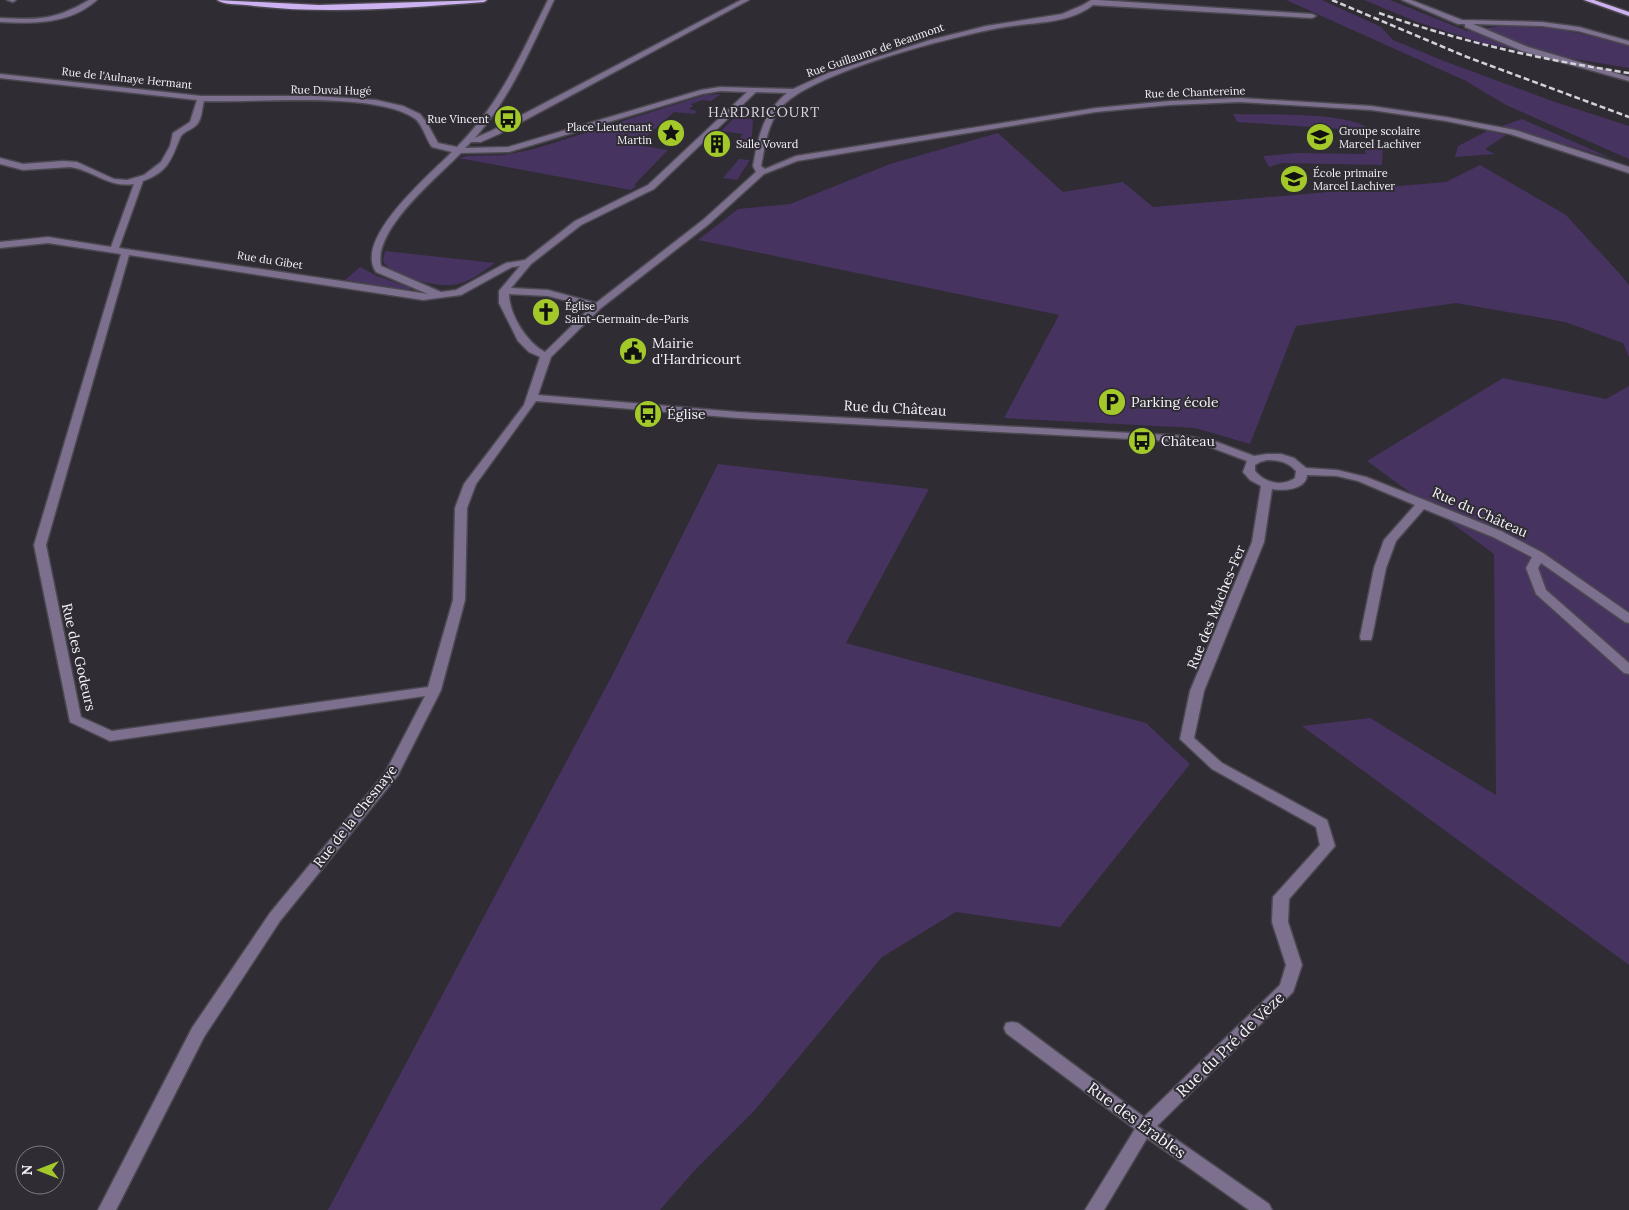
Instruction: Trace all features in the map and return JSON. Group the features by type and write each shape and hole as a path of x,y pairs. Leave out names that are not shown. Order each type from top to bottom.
{"main road":[{"path":"220,0 271,6 345,8 484,0"},
{"path":"1587,0 1629,14"}],"street":[{"path":"0,20 53,21 70,15 94,0"},
{"path":"443,296 379,270 375,266 374,259 388,226 467,142 500,102 551,0"},
{"path":"467,142 478,140 496,132 746,0"},
{"path":"1405,0 1525,49 1629,79"},
{"path":"1094,1 1312,16"},
{"name":"Rue Guillaume de Beaumont","path":"761,172 757,166 764,128 769,117 795,91 850,68 940,39 978,30 1057,17 1094,1"},
{"path":"1461,22 1542,24 1579,29 1629,43"},
{"name":"Rue de l'Aulnaye Hermant","path":"0,76 201,98 197,119 176,136 174,149 164,163 155,172 139,181"},
{"name":"Rue Duval Hugé","path":"201,98 232,100 355,100 390,104 410,111 422,120 435,144 458,150 499,151 519,147 701,92 720,89 786,98"},
{"name":"Rue Duval Hugé","path":"749,92 795,91"},
{"path":"749,92 651,187 578,222 528,262 504,291 504,304 522,339 533,350 546,356 598,306 706,222 761,172"},
{"name":"Rue de Chantereine","path":"761,172 769,171 785,162 796,159 1096,110 1215,101 1302,103 1404,112 1478,125 1540,141 1629,170"},
{"path":"1302,103 1309,115"},
{"name":"Rue Duval Hugé","path":"467,142 499,151"},
{"path":"0,161 22,167 52,164 77,165 117,182 139,181 120,251"},
{"name":"Rue du Gibet","path":"0,245 48,240 415,296 443,296 458,293 510,265 528,262"},
{"name":"Rue des Godeurs","path":"120,251 40,545 75,719 110,736 434,690"},
{"path":"504,291 548,293 598,306"},
{"name":"Rue de la Chesnaye","path":"107,1210 198,1033 274,917 391,775 434,690 459,600 461,508 470,484 532,398 546,356"},
{"name":"Rue du Château","path":"532,398 738,415 1168,438 1213,444 1254,460 1264,457 1280,458 1295,463 1302,471 1337,473 1362,479 1497,534 1539,556 1629,619"},
{"path":"1254,460 1249,466 1249,472 1259,481 1268,484 1284,486 1294,484 1302,478 1302,471"},
{"name":"Rue des Maches-Fer","path":"1187,740 1197,691 1258,542 1268,484"},
{"path":"1366,637 1380,568 1390,540 1423,503"},
{"path":"1539,556 1532,568 1540,591 1629,670"},
{"name":"Rue du Pré de Vèze","path":"1094,1210 1145,1126 1287,988 1294,964 1280,922 1281,897 1328,846 1322,824 1218,766 1187,740"},
{"name":"Rue des Érables","path":"1012,1028 1263,1210"}],"shaded area":[{"path":"1286,0 1322,0 1381,27 1393,40 1444,61 1555,102 1629,126 1629,159 1506,105 1466,81"},
{"path":"1364,0 1390,0 1467,31 1507,25 1560,29 1629,45 1629,68 1485,44 1417,22"},
{"path":"721,94 711,101 703,100 691,104 693,106 689,109 697,111 694,114 674,112 637,145 668,150 634,185 637,186 631,190 458,158 504,155 534,149 705,95"},
{"path":"1233,114 1327,117 1346,120 1372,131 1237,122"},
{"path":"744,117 753,120 751,149 746,149 744,145 745,139 739,139 743,134 721,131 733,119"},
{"path":"1522,119 1613,159 1502,126"},
{"path":"1487,131 1506,135 1485,149 1495,154 1455,157 1458,146"},
{"path":"998,133 1063,192 1123,182 1153,207 1446,182 1480,165 1566,215 1629,285 1629,357 1623,343 1565,322 1456,303 1296,326 1250,444 1195,428 1004,418 1059,315 698,240 738,209 790,204 890,164"},
{"path":"1383,146 1382,165 1281,163 1269,167 1263,156 1297,153 1366,154 1365,150"},
{"path":"739,159 750,160 737,180 723,178"},
{"path":"385,251 495,263 463,283 440,285 406,277 396,272 383,261"},
{"path":"360,267 377,276 411,288 410,290 345,280"},
{"path":"1503,378 1606,399 1629,386 1629,965 1302,726 1370,718 1496,795 1494,554 1367,461"},
{"path":"718,464 929,489 846,643 1146,723 1190,764 1060,927 956,912 882,957 755,1110 694,1171 660,1210 328,1210 615,670"}],"railway":[{"path":"1332,0 1467,57 1629,117"},
{"path":"1379,13 1441,33 1502,49 1629,73"}],"place":[{"name":"Rue Vincent","path":"508,119"},
{"name":"Place Lieutenant Martin","path":"671,133"},
{"name":"Groupe scolaire Marcel Lachiver","path":"1320,137"},
{"name":"Salle Vovard","path":"717,144"},
{"name":"École primaire Marcel Lachiver","path":"1294,179"},
{"name":"Église Saint-Germain-de-Paris","path":"546,312"},
{"name":"Mairie d'Hardricourt","path":"633,351"},
{"name":"Parking école","path":"1112,402"},
{"name":"Église","path":"648,414"},
{"name":"Château","path":"1142,441"}],"district":[{"name":"HARDRICOURT","path":"764,112"}]}
